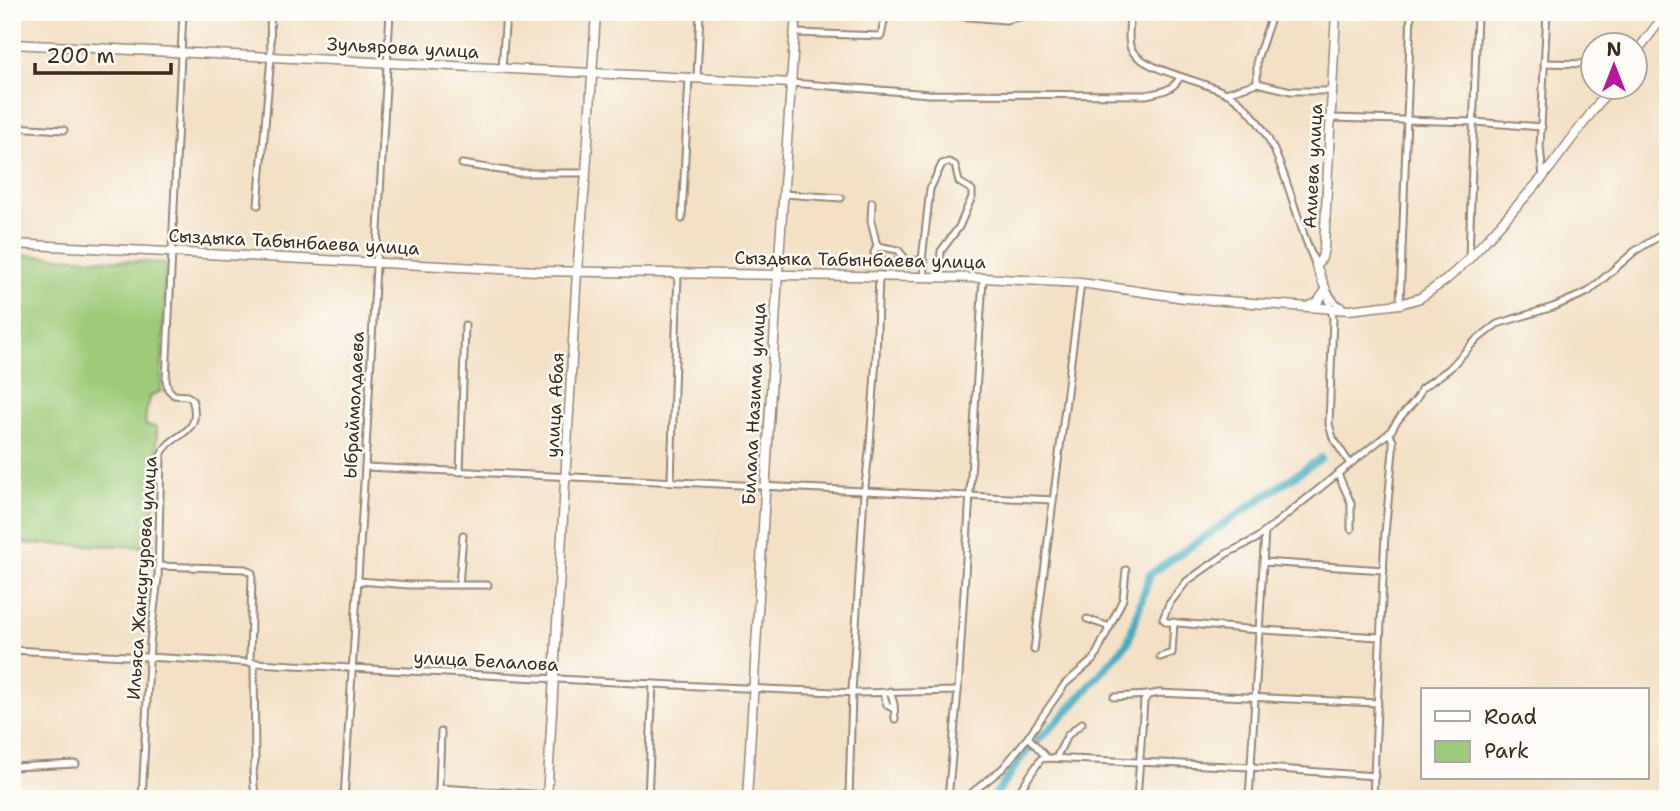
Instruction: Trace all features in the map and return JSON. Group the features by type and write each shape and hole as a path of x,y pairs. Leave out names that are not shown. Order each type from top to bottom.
{"street":[{"name":"Ильяса Жансугурова улица","path":"142,799 149,659 159,566 161,456 169,445 187,432 195,416 192,399 174,395 166,380 183,12"},
{"path":"258,205 271,57 270,12"},
{"name":"Ыбраймолдаева","path":"344,799 359,581 390,12"},
{"path":"502,69 506,12"},
{"name":"улица Абая","path":"547,797 577,271 596,12"},
{"path":"682,219 699,12"},
{"name":"Билала Назима улица","path":"747,799 796,12"},
{"path":"795,33 881,36 886,12"},
{"path":"910,12 1005,20 1063,12"},
{"path":"1130,12 1131,48 1139,58 1238,100 1267,133 1326,290 1332,325 1329,424 1332,438 1350,464"},
{"path":"1257,83 1257,59 1273,12"},
{"name":"Алиева улица","path":"1316,265 1322,258 1324,248 1336,12"},
{"path":"1400,304 1411,12"},
{"path":"1469,259 1477,12"},
{"path":"1543,177 1540,161 1547,12"},
{"path":"1648,37 1667,12"},
{"name":"Зульярова улица","path":"12,44 792,83"},
{"path":"1544,63 1578,64"},
{"path":"792,83 929,94 1146,95 1167,90 1177,84 1180,77"},
{"path":"1226,93 1257,83 1291,91 1332,91"},
{"name":"Сыздыка Табынбаева улица","path":"12,244 537,271 983,278 1082,283 1185,298 1349,310 1400,304 1433,291 1469,259 1543,177 1599,102"},
{"path":"1331,118 1542,127"},
{"path":"12,127 64,130"},
{"path":"882,247 876,248 874,253 878,261 922,260 932,181 942,164 949,162 955,165 959,181 972,190 972,197 954,235 941,251 939,276"},
{"path":"462,164 519,173 586,173"},
{"path":"783,194 841,198"},
{"path":"872,202 872,232 877,246 898,250 906,259 924,262 925,276"},
{"path":"1373,799 1387,505 1393,451 1390,435 1393,427 1401,414 1420,395 1421,389 1449,369 1475,341 1497,324 1553,307 1588,292 1634,251 1668,230"},
{"path":"671,480 678,273"},
{"path":"849,799 852,692 876,358 879,275"},
{"path":"948,799 958,691 983,278"},
{"path":"1034,650 1082,283"},
{"path":"1307,307 1317,303 1326,290"},
{"path":"1326,290 1338,305 1349,310"},
{"path":"460,472 465,325"},
{"path":"1380,637 1163,619 1169,604 1187,581 1265,531 1390,435"},
{"path":"365,467 1053,500"},
{"path":"1338,474 1351,503 1351,529"},
{"path":"1249,799 1265,531"},
{"path":"459,585 463,535"},
{"path":"1263,562 1384,570"},
{"path":"159,566 246,569 253,573 255,799"},
{"path":"959,799 969,795 1003,768 1065,684 1094,659 1123,599 1126,570"},
{"path":"359,581 409,585 488,585"},
{"path":"1087,619 1110,626"},
{"path":"1160,657 1172,653 1174,622"},
{"name":"улица Белалова","path":"12,650 554,680 852,692 958,691"},
{"path":"648,799 653,684"},
{"path":"887,692 887,705 894,709 895,719"},
{"path":"1114,697 1144,697 1159,693 1378,704"},
{"path":"1137,799 1144,697"},
{"path":"1056,758 1067,736 1082,723"},
{"path":"438,799 442,732"},
{"path":"1028,737 1047,758"},
{"path":"1014,799 1041,760 1047,758 1251,767 1375,776"},
{"path":"12,767 76,764"},
{"path":"1367,774 1373,768"},
{"path":"439,788 547,797"}],"green space":[{"path":"21,255 166,263 161,391 151,396 145,425 156,427 157,431 153,547 12,543 12,320 19,319"}],"waterway":[{"path":"1037,741 1068,711 1128,642 1150,574 1321,458"},
{"path":"993,799 1022,756 1032,747"}]}
